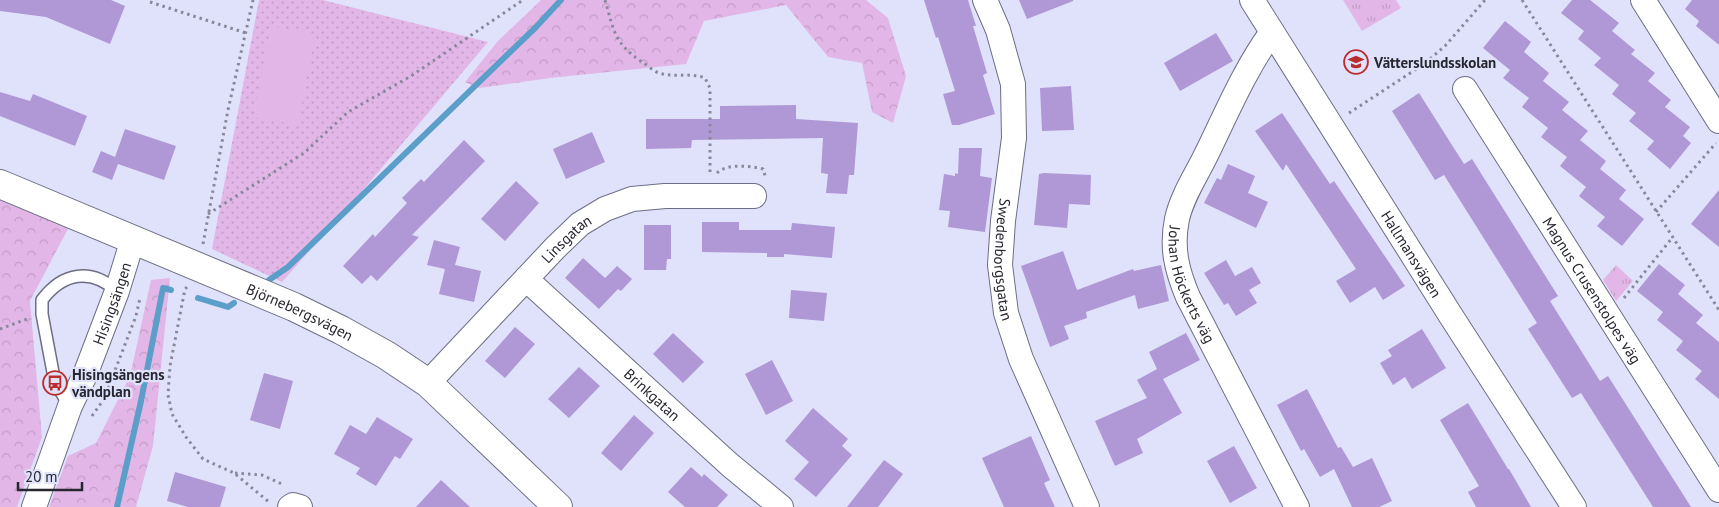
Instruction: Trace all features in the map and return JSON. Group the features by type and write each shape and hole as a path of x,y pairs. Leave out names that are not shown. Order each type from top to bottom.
{"street":[{"name":"Swedenborgsgatan","path":"986,0 998,30 1013,84 1014,138 1003,221 1000,265 1006,313 1021,359 1087,507"},
{"name":"Hallmansvägen","path":"1252,0 1574,507"},
{"path":"1643,0 1719,121"},
{"name":"Johan Höckerts väg","path":"1272,32 1255,55 1187,194 1177,218 1174,248 1178,273 1188,297 1297,507"},
{"name":"Magnus Crusenstolpes väg","path":"1465,89 1719,490"},
{"name":"Björnebergsvägen","path":"0,184 294,307 334,326 386,355 428,383 558,507"},
{"name":"Linsgatan","path":"428,383 555,248 580,224 605,209 632,199 761,191"},
{"name":"Hisingsängen","path":"34,507 70,406 85,374 117,291 133,239"},
{"name":"Brinkgatan","path":"526,279 730,465 781,507"},
{"path":"290,507 300,507"}],"lane":[{"path":"70,406 55,383 42,314 42,300 57,284 79,275 92,277 108,283 117,291"}],"path":[{"path":"208,214 304,153 348,112 411,76 523,0"},
{"path":"605,0 613,31 629,53 658,73 674,75 696,74 705,78 710,88 710,181 720,170 754,166 763,169 761,191"},
{"path":"1333,130 1349,114 1424,64 1445,46 1485,0"},
{"path":"1522,0 1719,310"},
{"path":"150,2 246,33"},
{"path":"1656,212 1719,140"},
{"path":"1608,317 1672,238"},
{"path":"0,330 42,314"}],"green space":[{"path":"259,0 323,0 488,42 358,196 282,282 212,249"},
{"path":"541,0 866,0 888,18 906,76 893,123 872,112 862,63 828,57 786,5 704,21 686,64 550,78 479,88 465,82 497,42"},
{"path":"1343,0 1396,0 1401,8 1362,31"},
{"path":"271,26 315,34 298,125 253,117"},
{"path":"0,199 69,227 30,301 42,437 17,507 0,507"},
{"path":"1616,265 1633,281 1616,301 1603,280"},
{"path":"170,278 153,446 136,507 49,507 68,456 96,443 130,376 151,280"}],"building":[{"path":"0,0 111,0 125,6 110,44 46,17 0,11"},
{"path":"924,0 968,0 976,26 973,26 987,73 983,75 995,114 959,125 952,125 943,94 955,91"},
{"path":"1019,0 1073,0 1073,1 1027,19"},
{"path":"1572,0 1590,0 1619,23 1612,31 1635,50 1631,54 1655,73 1648,81 1671,100 1665,107 1690,127 1683,136 1691,143 1670,169 1647,149 1654,141 1629,121 1636,113 1612,94 1619,85 1594,65 1601,58 1578,39 1584,31 1561,13"},
{"path":"1692,0 1719,0 1719,45 1696,26 1699,21 1685,9"},
{"path":"1505,21 1531,42 1524,52 1549,73 1543,81 1569,102 1562,110 1588,131 1580,140 1606,161 1600,169 1626,190 1619,199 1644,219 1622,246 1597,226 1605,217 1579,196 1586,187 1560,166 1567,157 1541,137 1548,128 1522,107 1529,98 1503,78 1510,70 1483,48"},
{"path":"1216,33 1233,61 1180,91 1164,63"},
{"path":"1071,86 1074,130 1042,131 1040,88"},
{"path":"0,92 30,101 33,94 87,116 75,146 0,116"},
{"path":"1419,93 1464,164 1472,159 1558,296 1550,301 1600,381 1608,376 1691,507 1653,507 1581,393 1572,398 1528,329 1537,323 1444,175 1435,180 1392,111"},
{"path":"796,105 796,119 858,123 854,175 849,175 847,194 826,193 828,174 821,173 823,138 692,140 691,148 646,149 646,119 720,119 720,106"},
{"path":"1282,113 1330,184 1334,181 1405,286 1383,300 1375,287 1350,303 1336,281 1356,269 1286,164 1283,171 1255,131"},
{"path":"125,129 176,146 164,180 118,164 112,180 92,172 101,151 115,157"},
{"path":"592,132 605,162 566,179 553,149"},
{"path":"464,140 485,161 412,235 419,237 377,281 371,275 362,284 343,266 373,234 375,237 407,203 402,198 421,179 424,182"},
{"path":"959,148 982,148 980,176 992,178 985,232 948,227 950,211 939,210 944,174 955,176 955,173 958,174"},
{"path":"1228,164 1255,176 1248,193 1268,202 1256,228 1204,203 1217,178 1221,180"},
{"path":"1039,174 1091,175 1090,205 1069,204 1067,228 1034,225"},
{"path":"516,181 539,203 505,241 481,219"},
{"path":"1719,190 1719,247 1691,224"},
{"path":"702,222 739,222 739,230 791,230 792,223 835,227 832,258 784,254 784,257 767,257 767,253 702,252"},
{"path":"644,225 671,225 671,259 667,259 666,270 644,270"},
{"path":"434,240 460,247 455,265 481,271 474,302 439,294 445,269 427,265"},
{"path":"1063,251 1077,290 1133,269 1134,271 1161,265 1169,301 1138,309 1135,295 1086,312 1087,318 1064,326 1069,339 1050,347 1021,266"},
{"path":"583,258 605,278 617,266 632,279 621,291 618,289 599,309 565,278"},
{"path":"1226,260 1235,276 1252,267 1261,283 1249,290 1257,303 1236,316 1228,303 1224,305 1204,273"},
{"path":"1659,264 1685,285 1678,294 1703,315 1696,323 1719,342 1719,399 1695,379 1702,371 1676,350 1683,341 1657,320 1663,312 1637,291"},
{"path":"791,290 827,293 824,321 789,318"},
{"path":"515,327 535,344 505,378 485,361"},
{"path":"1422,329 1446,368 1412,389 1405,377 1393,385 1380,363 1392,356 1388,350"},
{"path":"673,333 704,362 683,383 653,354"},
{"path":"1186,333 1200,360 1163,379 1182,413 1137,439 1143,453 1115,466 1095,421 1147,398 1137,380 1157,369 1149,352"},
{"path":"772,360 793,401 766,415 745,374"},
{"path":"579,367 600,386 569,418 548,399"},
{"path":"264,373 293,381 280,429 250,420"},
{"path":"1307,389 1338,448 1341,447 1353,467 1372,458 1392,501 1379,507 1352,507 1334,469 1320,477 1304,449 1301,451 1277,405"},
{"path":"1468,403 1531,507 1476,507 1468,492 1479,486 1440,420"},
{"path":"813,408 848,439 842,446 852,455 816,497 794,479 809,462 785,441"},
{"path":"634,415 654,433 621,471 601,453"},
{"path":"377,417 413,439 400,459 395,456 376,486 356,474 360,468 334,454 350,425 366,434"},
{"path":"1031,436 1050,480 1044,483 1055,507 1004,507 982,458"},
{"path":"1234,446 1257,488 1230,503 1207,461"},
{"path":"884,460 903,474 878,507 847,507"},
{"path":"691,467 702,477 704,474 728,495 717,507 685,507 668,492"},
{"path":"175,472 226,487 220,507 188,507 167,501"},
{"path":"441,480 470,507 416,507"}],"waterway":[{"path":"269,280 288,267 536,27 561,0"},
{"path":"117,507 141,401 163,288 171,290"},
{"path":"198,298 228,307 234,303"}],"place":[{"name":"Vätterslundsskolan","path":"1356,62"},
{"name":"Hisingsängens vändplan","path":"55,383"}]}
